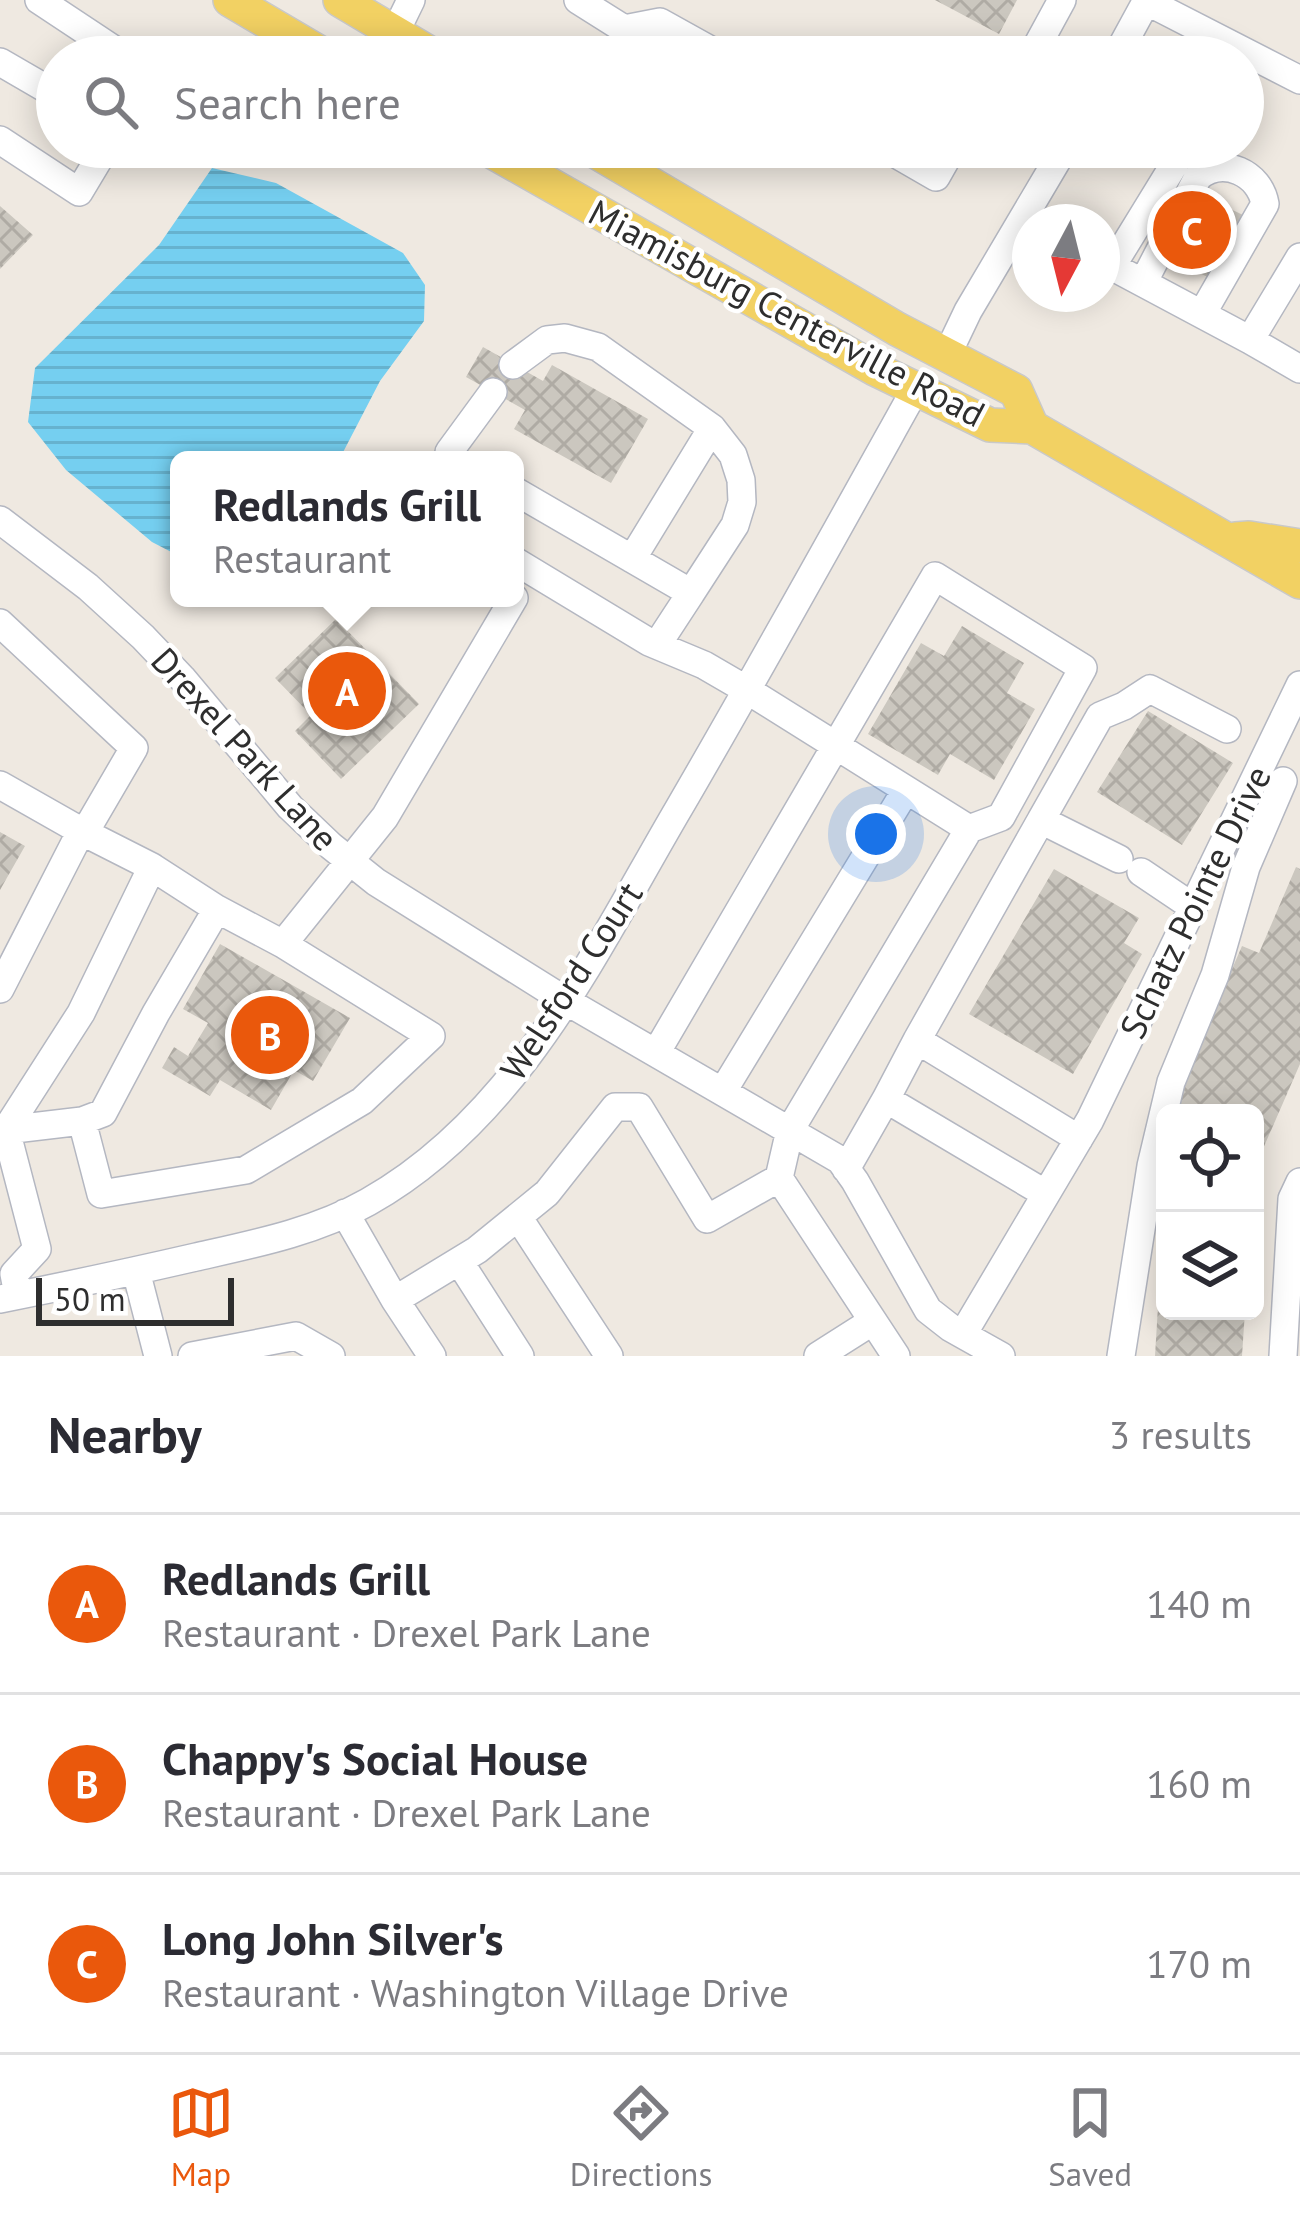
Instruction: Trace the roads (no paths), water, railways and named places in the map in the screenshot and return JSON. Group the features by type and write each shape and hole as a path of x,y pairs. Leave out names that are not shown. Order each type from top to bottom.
{"main road":[{"path":"230,0 291,36"},
{"path":"354,4 400,36"},
{"name":"Miamisburg Centerville Road","path":"521,168 837,347 990,425 1029,420"},
{"name":"Miamisburg Centerville Road","path":"624,168 896,329 1016,391 1029,420 1300,582"},
{"path":"837,347 887,345 913,360 935,364 947,355"},
{"path":"1226,540 1249,538 1300,546"}],"street":[{"path":"39,0 93,36"},
{"path":"391,36 411,0"},
{"path":"578,0 623,28 660,22 685,36"},
{"path":"1032,36 1062,0"},
{"path":"1127,36 1146,0 1210,36"},
{"path":"352,36 354,4"},
{"path":"0,62 36,83"},
{"path":"1264,64 1300,80"},
{"path":"0,140 36,164"},
{"path":"43,168 79,192 93,168"},
{"path":"1034,204 1053,168"},
{"path":"1120,244 1171,168"},
{"path":"1143,283 1198,177 1211,168"},
{"path":"1202,314 1265,204 1259,186 1230,168"},
{"path":"947,355 968,311 1012,242"},
{"path":"1250,340 1300,257"},
{"path":"1120,270 1300,368"},
{"path":"513,365 548,340 566,338 598,347 712,428 733,455 742,480 735,525 657,645"},
{"name":"Welsford Court","path":"8,1284 136,1271 322,1224 368,1202 453,1140 503,1089 566,1001 916,388"},
{"path":"456,451 493,392"},
{"path":"632,559 712,428"},
{"path":"524,496 691,593"},
{"name":"Drexel Park Lane","path":"0,520 88,587 143,637 290,807 376,882 566,1001 802,1136 846,1168"},
{"path":"524,566 657,645 747,690 969,829"},
{"path":"394,1300 459,1261 548,1192 615,1107 638,1107 707,1219 779,1178 969,829 1001,817 1083,668 935,577 656,1053"},
{"path":"283,944 385,817 508,607"},
{"path":"0,623 134,748 83,831 0,989"},
{"name":"Schatz Pointe Drive","path":"963,1334 1084,1130 1193,907 1281,779 1300,686"},
{"path":"1000,1356 928,1310 846,1168 1100,716 1150,689 1227,729"},
{"path":"1121,1356 1151,1166 1171,1082 1215,975 1246,868 1281,779"},
{"path":"0,785 152,867 431,1036 362,1101 246,1170 100,1194 82,1120"},
{"path":"723,1091 906,790"},
{"path":"1041,820 1130,866 1193,907"},
{"path":"8,1284 37,1249 3,1131 81,1013 152,867"},
{"path":"3,1131 103,1113 218,909"},
{"path":"916,1040 1084,1130"},
{"path":"886,1100 1046,1194"},
{"path":"779,1178 896,1356"},
{"path":"1283,1356 1292,1198 1300,1182"},
{"path":"345,1213 432,1356"},
{"path":"518,1217 609,1356"},
{"path":"459,1261 520,1356"},
{"path":"136,1271 158,1356"},
{"path":"818,1356 873,1321"},
{"path":"192,1356 298,1346 331,1356"}],"water":[{"path":"212,168 276,183 403,253 425,285 424,321 380,381 344,451 170,451 170,551 152,542 66,470 28,422 35,368 159,245"}],"place":[{"name":"Long John Silver's","path":"1192,230"},
{"name":"Redlands Grill","path":"347,691"},
{"name":"Chappy's Social House","path":"270,1035"}]}
